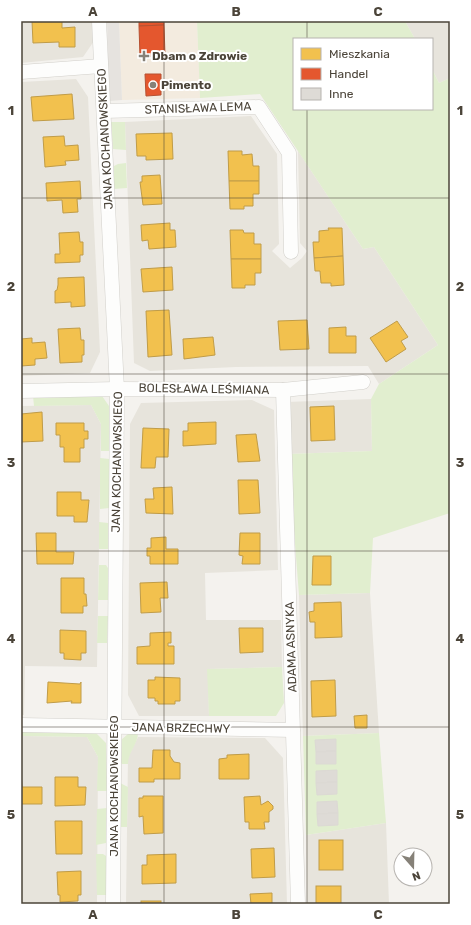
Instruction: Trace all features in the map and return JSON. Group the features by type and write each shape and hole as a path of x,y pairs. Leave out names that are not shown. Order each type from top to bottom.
{"street":[{"name":"JANA KOCHANOWSKIEGO","path":"99,21 117,388 112,904"},
{"path":"21,72 101,66"},
{"name":"STANISŁAWA LEMA","path":"104,111 259,106 289,153 291,252"},
{"name":"BOLESŁAWA LEŚMIANA","path":"21,391 117,388 283,390 363,382"},
{"name":"ADAMA ASNYKA","path":"283,390 298,904"},
{"name":"JANA BRZECHWY","path":"21,725 293,730"}],"shaded area":[{"path":"21,21 92,21 94,41 83,57 21,63"},
{"path":"107,21 119,21 122,100 109,101"},
{"path":"119,21 197,21 200,98 122,100","holes":["145,74 161,74 161,96 146,96"]},
{"path":"405,21 450,21 450,78 439,83 433,71 433,38 414,38"},
{"path":"76,79 88,97 100,352 90,373 21,376 21,82"},
{"path":"251,116 277,154 279,244 272,251 290,268 302,258 307,251 300,243 298,151 363,249 374,247 438,345 379,384 368,366 236,367 150,371 134,363 125,122"},
{"path":"371,399 372,451 288,454 286,402"},
{"path":"252,400 274,410 278,570 205,573 206,620 281,620 282,667 208,669 209,716 139,716 128,695 130,424 141,403"},
{"path":"91,405 101,424 97,667 25,666 24,715 21,715 21,406"},
{"path":"370,593 379,733 303,736 299,595"},
{"path":"21,736 87,737 98,757 97,904 21,904"},
{"path":"138,737 265,738 283,758 287,904 126,904 128,757"},
{"path":"386,823 389,904 307,904 306,835"}],"green space":[{"path":"197,21 405,21 414,38 293,38 293,110 433,110 433,71 439,83 450,78 450,513 373,538 370,593 299,595 288,454 372,451 371,399 379,384 438,345 374,247 363,249 260,94 200,98"},
{"path":"111,122 125,122 126,150 113,149"},
{"path":"126,163 127,188 114,189 114,166"},
{"path":"33,396 102,396 109,406 109,451 101,451 101,424 91,405 34,406"},
{"path":"100,458 109,459 109,508 100,509"},
{"path":"99,522 108,523 108,549 99,549"},
{"path":"99,565 106,565 108,568 108,600 98,600"},
{"path":"98,616 108,616 107,643 97,643"},
{"path":"282,667 284,703 276,716 209,716 207,669"},
{"path":"21,730 95,732 106,743 107,791 97,791 98,757 87,737 21,736"},
{"path":"138,733 138,737 128,760 128,764 122,764 120,762 121,740 128,734"},
{"path":"379,733 386,823 306,835 303,736"},
{"path":"120,783 128,787 127,827 120,827"},
{"path":"107,808 106,843 96,845 97,809"},
{"path":"96,854 103,854 106,856 106,895 97,895"}],"building: Mieszkania":[{"path":"32,21 62,21 62,28 75,27 75,47 59,47 59,42 33,43"},
{"path":"72,94 74,119 33,121 31,97"},
{"path":"172,133 173,159 146,160 146,156 137,156 136,134"},
{"path":"64,136 65,146 78,145 79,160 65,161 66,165 45,167 43,137"},
{"path":"228,151 242,151 242,155 252,154 253,166 259,166 259,181 229,181"},
{"path":"160,175 162,204 143,205 140,182 142,182 142,176"},
{"path":"80,181 81,199 77,199 78,212 63,213 62,200 47,201 46,183"},
{"path":"229,181 259,181 259,194 253,194 253,206 244,206 244,209 230,209"},
{"path":"170,223 170,230 175,230 176,247 149,249 148,240 142,241 141,225"},
{"path":"328,228 342,228 343,256 314,258 313,242 319,242 319,231 329,230"},
{"path":"230,230 243,230 244,233 254,233 254,244 261,244 261,259 231,259"},
{"path":"79,232 80,242 83,242 83,255 80,255 80,262 55,263 55,254 60,254 59,233"},
{"path":"343,256 344,285 331,286 331,283 321,283 320,271 315,271 314,258"},
{"path":"231,259 261,259 261,273 255,273 255,285 245,285 245,288 232,288"},
{"path":"172,267 173,290 143,292 141,269"},
{"path":"84,277 85,306 71,307 71,302 55,303 55,291 57,290 58,278"},
{"path":"169,310 172,355 148,357 146,311"},
{"path":"307,320 309,349 280,350 278,321"},
{"path":"397,321 408,337 401,341 406,349 386,362 370,338"},
{"path":"346,327 346,336 356,336 356,353 329,353 329,328"},
{"path":"80,328 81,340 84,340 84,355 82,355 82,362 60,363 58,329"},
{"path":"213,337 215,355 184,359 183,339"},
{"path":"32,338 32,343 45,342 47,358 35,359 35,365 21,366 21,339"},
{"path":"334,406 335,440 311,441 310,407"},
{"path":"42,412 43,441 21,442 21,414"},
{"path":"216,422 216,444 183,446 183,431 188,431 188,423"},
{"path":"56,423 84,423 84,431 88,431 88,439 84,439 84,448 80,448 80,462 64,462 64,447 60,447 60,435 56,435"},
{"path":"143,428 169,429 168,457 156,457 155,468 141,468"},
{"path":"256,434 260,461 238,462 236,435"},
{"path":"238,480 258,480 260,513 239,514"},
{"path":"172,487 173,514 146,513 145,499 154,499 153,488"},
{"path":"57,492 81,492 81,500 89,500 87,522 74,522 74,516 57,516"},
{"path":"36,533 56,533 56,552 74,552 73,564 37,564"},
{"path":"240,533 260,533 260,564 242,564 243,556 239,555"},
{"path":"166,537 166,549 178,549 178,564 150,564 150,556 147,556 147,548 151,548 151,538"},
{"path":"313,556 331,556 331,585 312,585"},
{"path":"61,578 84,578 84,594 86,594 87,606 83,606 83,613 61,613"},
{"path":"167,582 168,598 160,598 161,612 141,613 140,583"},
{"path":"341,602 342,637 315,638 315,622 310,622 309,612 314,611 314,603"},
{"path":"239,628 263,628 263,652 240,653"},
{"path":"60,630 86,631 86,653 81,653 81,660 64,659 64,653 60,653"},
{"path":"171,632 171,643 168,643 168,646 174,646 174,664 137,664 137,647 150,646 150,633"},
{"path":"155,677 180,678 180,701 175,701 175,704 158,704 158,701 155,701 155,698 148,698 148,680 155,680"},
{"path":"335,680 336,716 312,717 311,681"},
{"path":"48,682 80,684 81,682 81,703 71,703 72,701 47,703"},
{"path":"367,715 367,728 355,728 354,716"},
{"path":"153,750 170,750 170,756 174,762 180,763 180,779 154,779 154,782 139,782 139,768 152,768"},
{"path":"249,754 249,779 219,779 219,759 227,758 227,755"},
{"path":"21,772 22,787 42,787 42,804 21,804"},
{"path":"55,777 78,777 78,787 86,787 85,805 55,806"},
{"path":"143,796 163,796 163,833 144,834 143,816 139,817 139,798 143,798"},
{"path":"260,796 261,805 268,801 273,806 273,809 269,812 269,822 264,822 265,829 249,829 249,822 245,822 244,797"},
{"path":"55,821 82,821 82,854 56,854"},
{"path":"319,840 343,840 343,870 319,870"},
{"path":"274,848 275,877 252,878 251,849"},
{"path":"176,854 176,883 142,884 142,865 147,865 147,855"},
{"path":"81,871 81,895 78,895 78,901 60,902 60,895 58,895 57,872"},
{"path":"316,886 341,886 341,904 316,904"},
{"path":"272,893 272,904 251,904 250,894"},
{"path":"141,901 161,901 161,904 141,904"}],"building: Handel":[{"path":"139,21 164,21 164,25 139,26"},
{"path":"164,25 165,56 140,57 139,26"},
{"name":"Pimento","path":"145,74 161,74 161,95 146,96"}],"building: Inne":[{"path":"336,739 336,751 316,752 315,740"},
{"path":"336,751 336,764 316,764 316,752"},
{"path":"337,770 337,782 316,783 316,771"},
{"path":"337,782 337,794 317,795 316,783"},
{"path":"337,801 338,813 317,814 317,802"},
{"path":"338,813 338,825 318,826 317,814"}],"place":[{"name":"Dbam o Zdrowie","path":"144,56"},
{"name":"Pimento","path":"153,85"}]}
